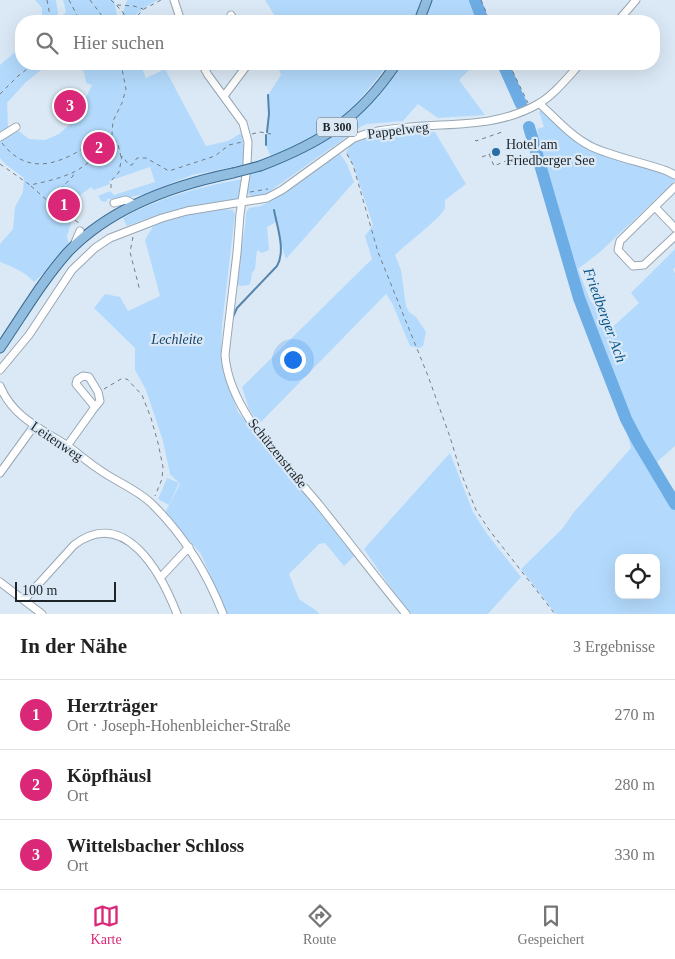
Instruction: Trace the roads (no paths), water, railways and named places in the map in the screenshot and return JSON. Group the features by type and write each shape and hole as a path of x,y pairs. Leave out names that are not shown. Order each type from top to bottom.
{"main road":[{"path":"422,15 427,0"},
{"name":"B 300","path":"0,348 50,276 74,247 110,219 136,204 194,181 260,166 313,143 331,132 364,104 392,70"}],"street":[{"path":"174,0 180,15"},
{"path":"622,15 633,1"},
{"path":"205,70 243,123 247,138 247,164"},
{"path":"224,96 244,70"},
{"name":"Pappelweg","path":"0,370 29,336 72,270 95,248 110,238 183,212 267,198 282,190 354,138 366,133 415,125 482,120 530,108 540,104 571,70"},
{"path":"540,104 577,137 589,145 675,175"},
{"path":"0,139 14,128"},
{"name":"Schützenstraße","path":"246,174 225,355 230,381 253,426 406,614"},
{"path":"675,187 620,241 618,250 633,266 644,265 675,236"},
{"path":"114,203 126,200 136,204"},
{"path":"655,207 675,228"},
{"path":"74,247 81,228"},
{"path":"67,446 100,401 98,392 89,377 83,376 77,380 76,384 95,407"},
{"name":"Leitenweg","path":"0,386 18,414 98,469 126,485 150,503 189,547 223,614"},
{"path":"0,404 6,397"},
{"path":"0,473 34,426"},
{"path":"25,600 74,545 96,533 109,532 133,545 146,558 160,578 177,614"},
{"path":"160,578 189,547"},
{"path":"0,582 42,614"}],"waterway":[{"name":"Friedberger Ach","path":"475,0 481,15"},
{"name":"Friedberger Ach","path":"506,70 521,104"},
{"path":"267,132 269,114 268,95"},
{"name":"Friedberger Ach","path":"529,127 579,298 599,350 626,419 675,504"},
{"path":"266,135 266,145"},
{"path":"232,319 237,308 277,266 280,260 281,246 274,210"}],"place":[{"name":"Wittelsbacher Schloss","path":"70,106"},
{"name":"Köpfhäusl","path":"99,148"},
{"name":"Hotel am Friedberger See","path":"496,152"},
{"name":"Herzträger","path":"64,205"}],"park label":[{"name":"Lechleite","path":"177,339"}]}
